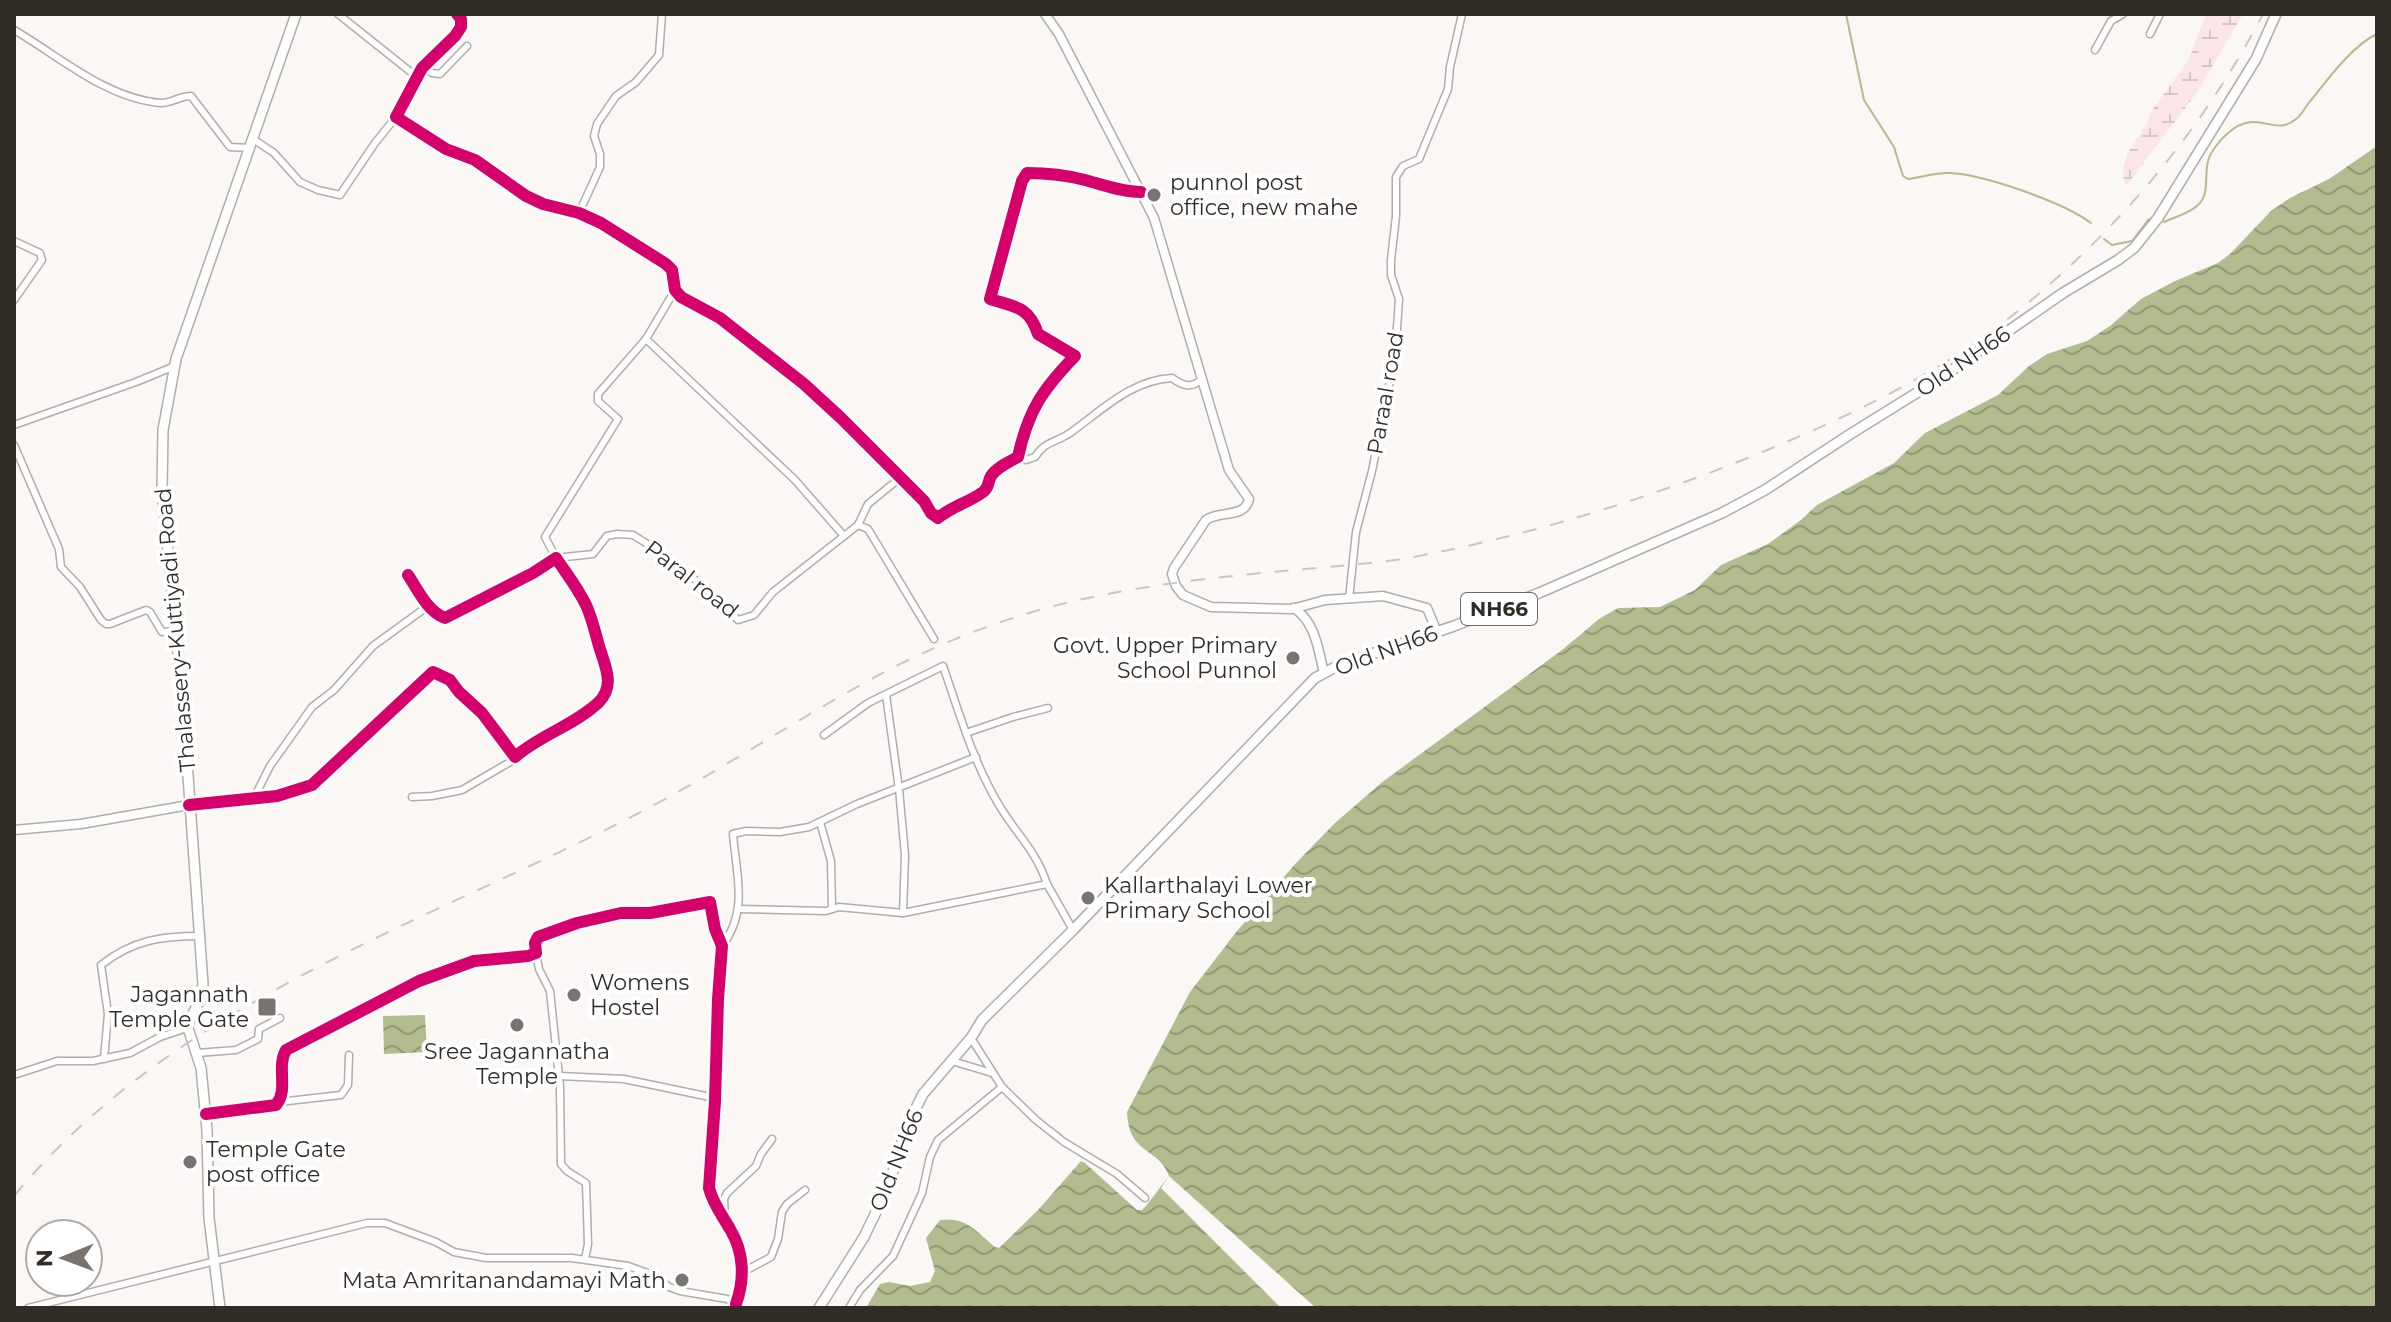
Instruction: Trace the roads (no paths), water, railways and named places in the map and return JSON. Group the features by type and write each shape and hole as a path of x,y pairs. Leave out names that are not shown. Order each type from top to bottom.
{"main road":[{"name":"Thalassery-Kuttiyadi Road","path":"187,1028 203,989 201,936 162,489 163,430 175,366 296,14"},
{"path":"1045,14 1059,34 1154,218 1229,470 1249,499 1248,506 1243,510 1211,516 1206,520 1174,568 1172,574 1176,586 1183,595 1211,607 1230,609 1294,608 1325,600 1383,596 1420,605 1430,612 1437,632"},
{"name":"Old NH66","path":"819,1308 864,1237 883,1198 906,1128 923,1094 971,1038 982,1020 1073,930 1315,678 1339,665 1437,632 1567,581 1722,513 1765,490 1939,379 2134,248 2180,185 2256,59 2276,14"},
{"path":"1294,608 1305,615 1314,634 1324,673"},
{"path":"14,830 81,824 189,805"},
{"path":"187,1028 201,1068 206,1114 209,1218 220,1308"}],"street":[{"path":"338,14 417,77"},
{"path":"14,30 70,67 126,94 161,103 191,96 230,147 251,144 274,153 300,182 340,195 396,117 423,67 461,27 457,14"},
{"path":"579,213 600,167 600,154 594,136 597,124 616,96 636,82 659,55 662,14"},
{"name":"Paraal road","path":"1349,599 1356,532 1372,471 1395,356 1399,299 1391,275 1391,260 1396,177 1403,166 1419,159 1444,100 1462,14"},
{"path":"2095,50 2111,21 2123,14"},
{"path":"2150,34 2160,14"},
{"path":"423,67 440,74 467,46"},
{"path":"396,117 446,149 475,160 526,196 543,204 579,213 611,229 666,264 674,275 675,290 646,339 598,394 598,401 618,419 545,537 585,603 603,657 609,686 606,694 571,723 529,745 510,762 462,790 412,797"},
{"path":"675,290 681,297 720,318 804,384 938,518 949,508 977,497 988,488 991,476 999,468 1018,457 1025,428 1040,395 1075,356 1038,334 1035,323 1017,306 990,299 1019,190 1027,173 1061,175 1141,192"},
{"path":"14,241 40,253 42,260 14,300"},
{"path":"646,339 795,480 844,536"},
{"path":"14,425 175,366"},
{"path":"1018,457 1026,460 1035,457 1042,447 1062,438 1097,411 1146,382 1172,378 1186,386 1195,385 1202,379"},
{"path":"14,445 59,549 61,567 80,587 101,620 110,624 146,610 162,632 176,631"},
{"name":"Paral road","path":"556,558 593,554 607,536 633,535 702,585 738,620 743,620 754,615 773,592 858,525 868,504 900,478"},
{"path":"858,525 868,529 934,639"},
{"path":"408,575 428,606 445,618 556,558"},
{"path":"254,798 270,766 312,707 334,690 373,646 428,606"},
{"path":"824,735 868,703 943,666 966,733 999,804 1040,863 1047,884 1073,930"},
{"path":"189,805 290,793 312,785 433,672 450,680 482,713 515,757"},
{"path":"886,695 905,855 903,913"},
{"path":"966,733 1048,708"},
{"path":"722,946 732,932 739,909 733,834 794,830 820,822 976,757"},
{"path":"820,822 831,861 832,909"},
{"path":"739,909 839,907 903,913 1047,884"},
{"path":"28,1308 367,1223 385,1223 454,1252 486,1258 585,1259 628,1266 656,1276 669,1287 727,1299 736,1306 743,1272 738,1243 712,1201 709,1188 722,946 710,902 650,913 621,913 577,923 538,937 535,943 539,969 550,991 559,1076 561,1164 586,1183 588,1244 585,1259"},
{"path":"104,1059 108,1014 101,965 149,939 201,936"},
{"path":"206,1114 276,1105 282,1099 282,1057 286,1050 419,981 474,961 536,953"},
{"path":"197,1053 236,1050 258,1039 259,1029 280,1018"},
{"path":"14,1075 57,1061 104,1059 130,1053 160,1037 187,1028"},
{"path":"971,1038 1002,1087 1036,1120 1064,1142 1117,1174 1145,1198"},
{"path":"279,1102 341,1095 348,1085 349,1055"},
{"path":"952,1061 992,1073"},
{"path":"559,1076 624,1079 715,1098"},
{"path":"849,1308 860,1290 893,1256 922,1193 930,1157 938,1140 1002,1087"},
{"path":"725,1221 724,1199 727,1193 756,1166 772,1139"},
{"path":"743,1272 771,1257 778,1239 782,1212 805,1190"}],"water":[{"path":"2377,146 2377,1308 866,1308 880,1284 889,1282 910,1286 930,1282 935,1271 926,1238 940,1220 964,1223 999,1248 1081,1161 1137,1210 1146,1206 1169,1176 1164,1166 1138,1144 1129,1126 1127,1112 1190,992 1237,931 1296,863 1381,783 1562,650 1599,619 1618,608 1660,607 1695,590 1721,565 1768,544 1817,505 1894,463 1925,433 1998,395 2047,354 2087,341 2141,299 2218,263 2271,211 2329,179"},
{"path":"425,1015 427,1052 384,1054 383,1016"}],"waterway":[{"path":"1846,14 1864,100 1894,147 1903,176 1908,179 1945,173 1978,177 2061,206 2091,223"},
{"path":"2164,222 2191,210 2202,200 2209,158 2228,133 2248,123 2280,126 2296,119 2348,56 2377,34"},
{"path":"2104,239 2112,245 2132,241 2149,219"}],"railway":[{"path":"14,1196 78,1129 148,1071 224,1020 304,974 386,933 635,815 865,683 939,646 1026,614 1101,595 1193,580 1408,558 1553,525 1738,462 1874,402 1987,335 2087,250 2154,178 2184,139 2213,99 2263,14"}],"place":[{"name":"punnol post office, new mahe","path":"1154,195"},
{"name":"Govt. Upper Primary School Punnol","path":"1293,658"},
{"name":"Kallarthalayi Lower Primary School","path":"1088,898"},
{"name":"Womens Hostel","path":"574,995"},
{"name":"Jagannath Temple Gate","path":"267,1007"},
{"name":"Sree Jagannatha Temple","path":"517,1025"},
{"name":"Temple Gate post office","path":"190,1162"},
{"name":"Mata Amritanandamayi Math","path":"682,1280"}]}
